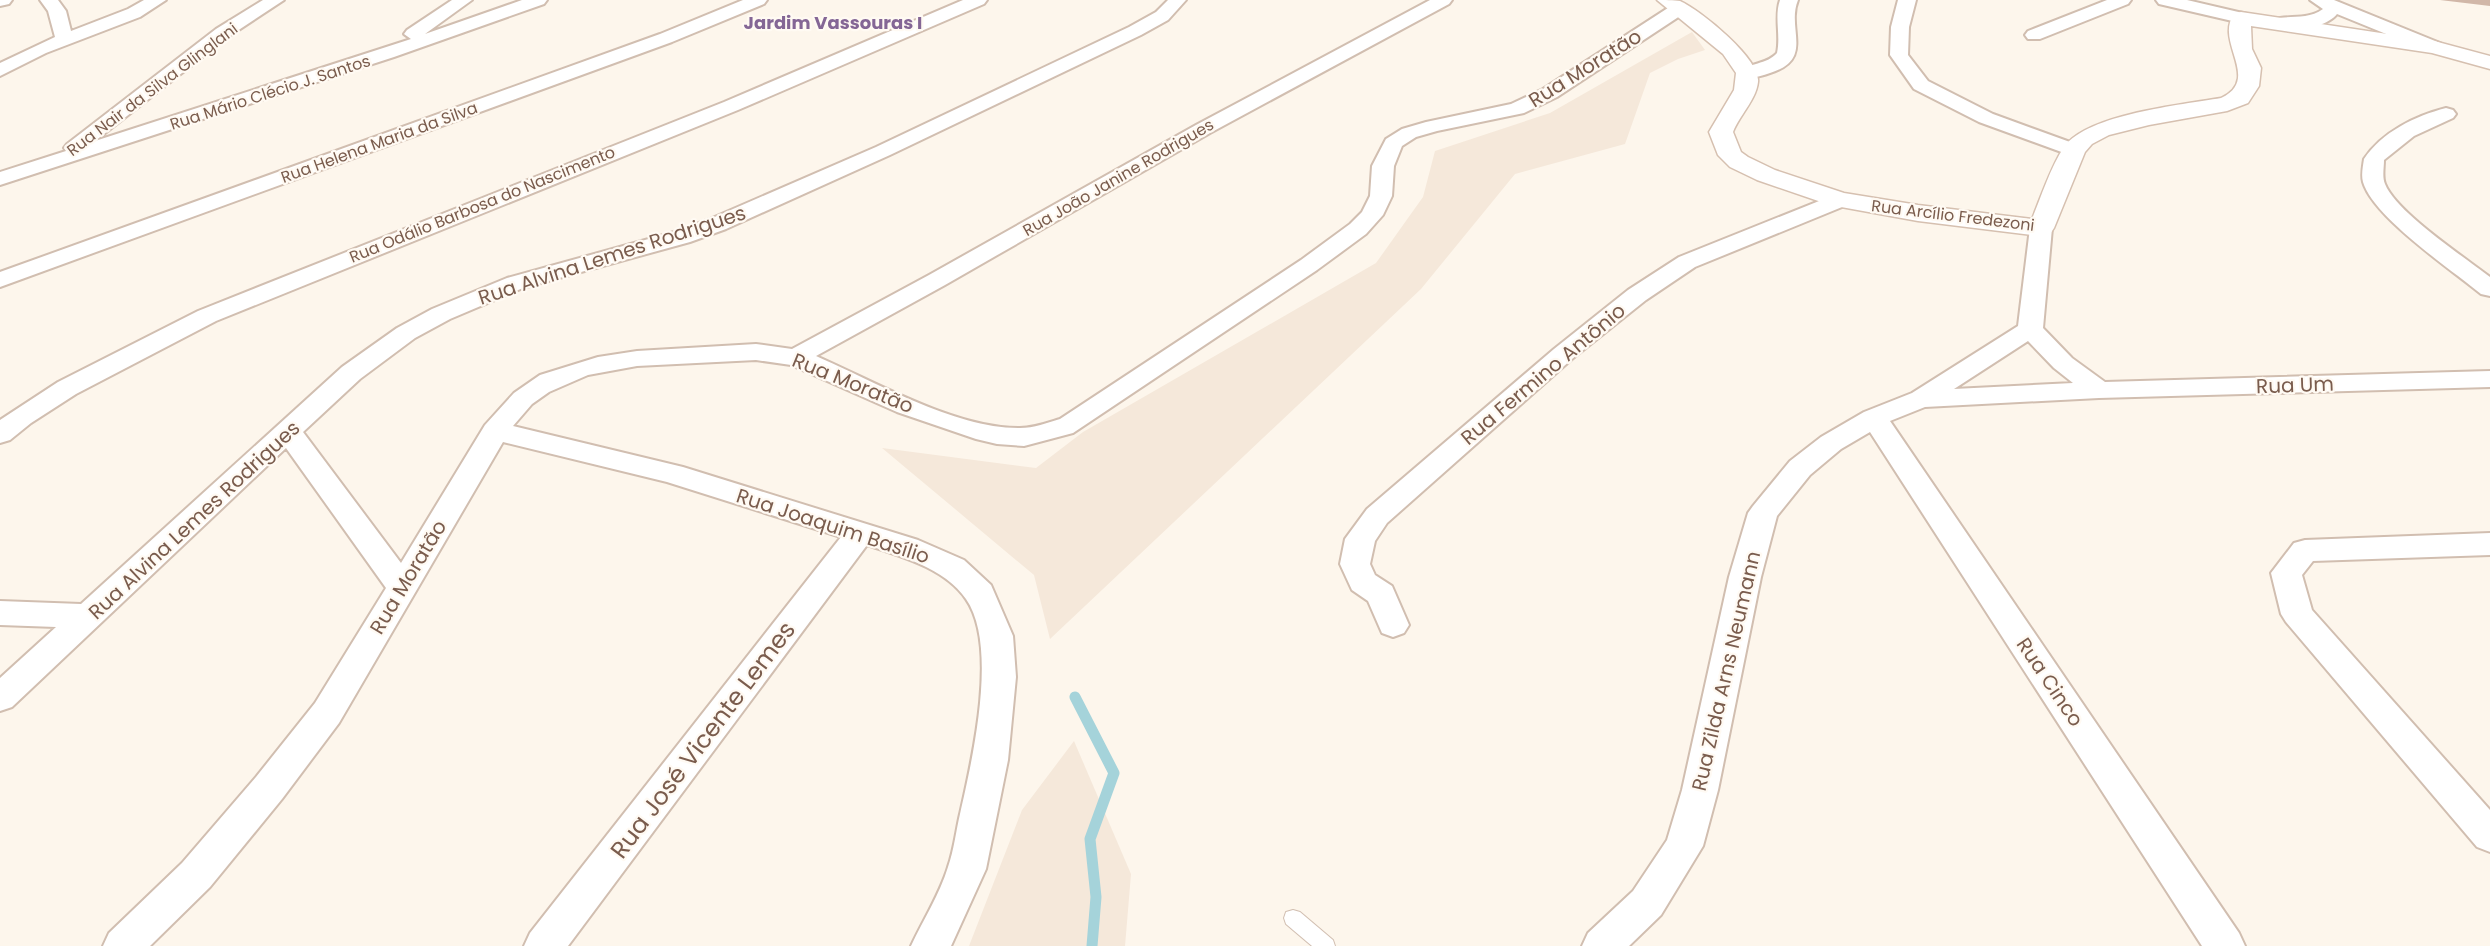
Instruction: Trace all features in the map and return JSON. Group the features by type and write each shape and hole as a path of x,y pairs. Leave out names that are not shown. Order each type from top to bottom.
{"street":[{"path":"49,0 57,11 64,38"},
{"path":"0,70 64,38 134,13 157,0"},
{"name":"Rua Nair da Silva Glinglani","path":"60,159 222,33 275,0"},
{"path":"388,53 463,0"},
{"name":"Rua Mário Clécio J. Santos","path":"0,179 388,53 538,0"},
{"name":"Rua Helena Maria da Silva","path":"0,280 666,38 758,0"},
{"name":"Rua Odálio Barbosa do Nascimento","path":"0,434 11,416 207,316 330,264 731,106 978,0"},
{"name":"Rua Alvina Lemes Rodrigues","path":"0,698 351,374 406,333 441,314 515,283 682,237 748,211 883,151 1135,31 1162,16 1177,0"},
{"path":"1672,5 1741,58 1749,73 1773,68 1786,57 1790,41 1786,6 1789,0"},
{"path":"1907,0 1900,27 1899,55 1921,85 1986,118 2074,150 2084,139 2102,130 2148,118 2227,104 2240,98 2248,86 2250,68 2241,49 2241,18"},
{"path":"2034,35 2122,0"},
{"path":"2165,0 2241,18 2434,47"},
{"name":"Rua João Janine Rodrigues","path":"795,357 937,280 1430,2"},
{"path":"2280,23 2317,19 2330,13 2332,9 2324,2"},
{"path":"2324,2 2434,47 2490,63"},
{"name":"Rua Moratão","path":"123,946 196,875 276,779 327,713 495,431 508,412 530,392 559,376 592,366 653,357 770,352 795,357 907,406 983,433 1017,437 1043,434 1070,425 1309,266 1358,230 1372,215 1381,196 1383,166 1393,143 1408,134 1433,126 1517,109 1550,93 1672,5"},
{"path":"445,12 477,23"},
{"name":"Rua Arcílio Fredezoni","path":"1749,73 1748,84 1721,132 1730,155 1766,175 1839,200 1918,213 2041,228 2074,150"},
{"path":"2446,114 2422,123 2393,139 2374,159 2374,183 2385,201 2402,217 2490,289"},
{"name":"Rua Fermino Antônio","path":"1393,625 1381,594 1363,582 1355,564 1360,539 1377,516 1563,354 1637,295 1687,262 1839,200"},
{"path":"2030,329 2041,228"},
{"path":"2030,329 2063,363 2099,390"},
{"path":"1921,399 2030,329"},
{"name":"Rua Um","path":"1921,399 2099,390 2490,379"},
{"name":"Rua Zilda Arns Neumann","path":"1602,946 1647,903 1684,846 1700,790 1744,577 1763,513 1800,468 1831,443 1875,418 1921,399"},
{"name":"Rua Cinco","path":"1875,418 2225,946"},
{"path":"288,431 402,587"},
{"name":"Rua Joaquim Basílio","path":"495,431 673,474 907,547 953,568 980,593 998,636 999,677 988,771 967,869 931,946"},
{"name":"Rua José Vicente Lemes","path":"544,946 860,533"},
{"path":"2490,544 2305,551 2286,573 2297,614 2490,836"},
{"path":"0,613 91,616"}],"lane":[{"path":"1293,918 1326,946"}],"shaded area":[{"path":"1692,32 1705,50 1678,59 1650,73 1625,144 1515,174 1421,289 1050,639 1034,575 882,448 1036,468 1083,432 1376,263 1423,197 1435,151 1550,113"},
{"path":"1074,741 1131,874 1125,946 969,946 1022,810"}],"waterway":[{"path":"1075,697 1114,773 1090,839 1096,897 1092,946"}],"district":[{"name":"Jardim Vassouras I","path":"833,23"}]}
